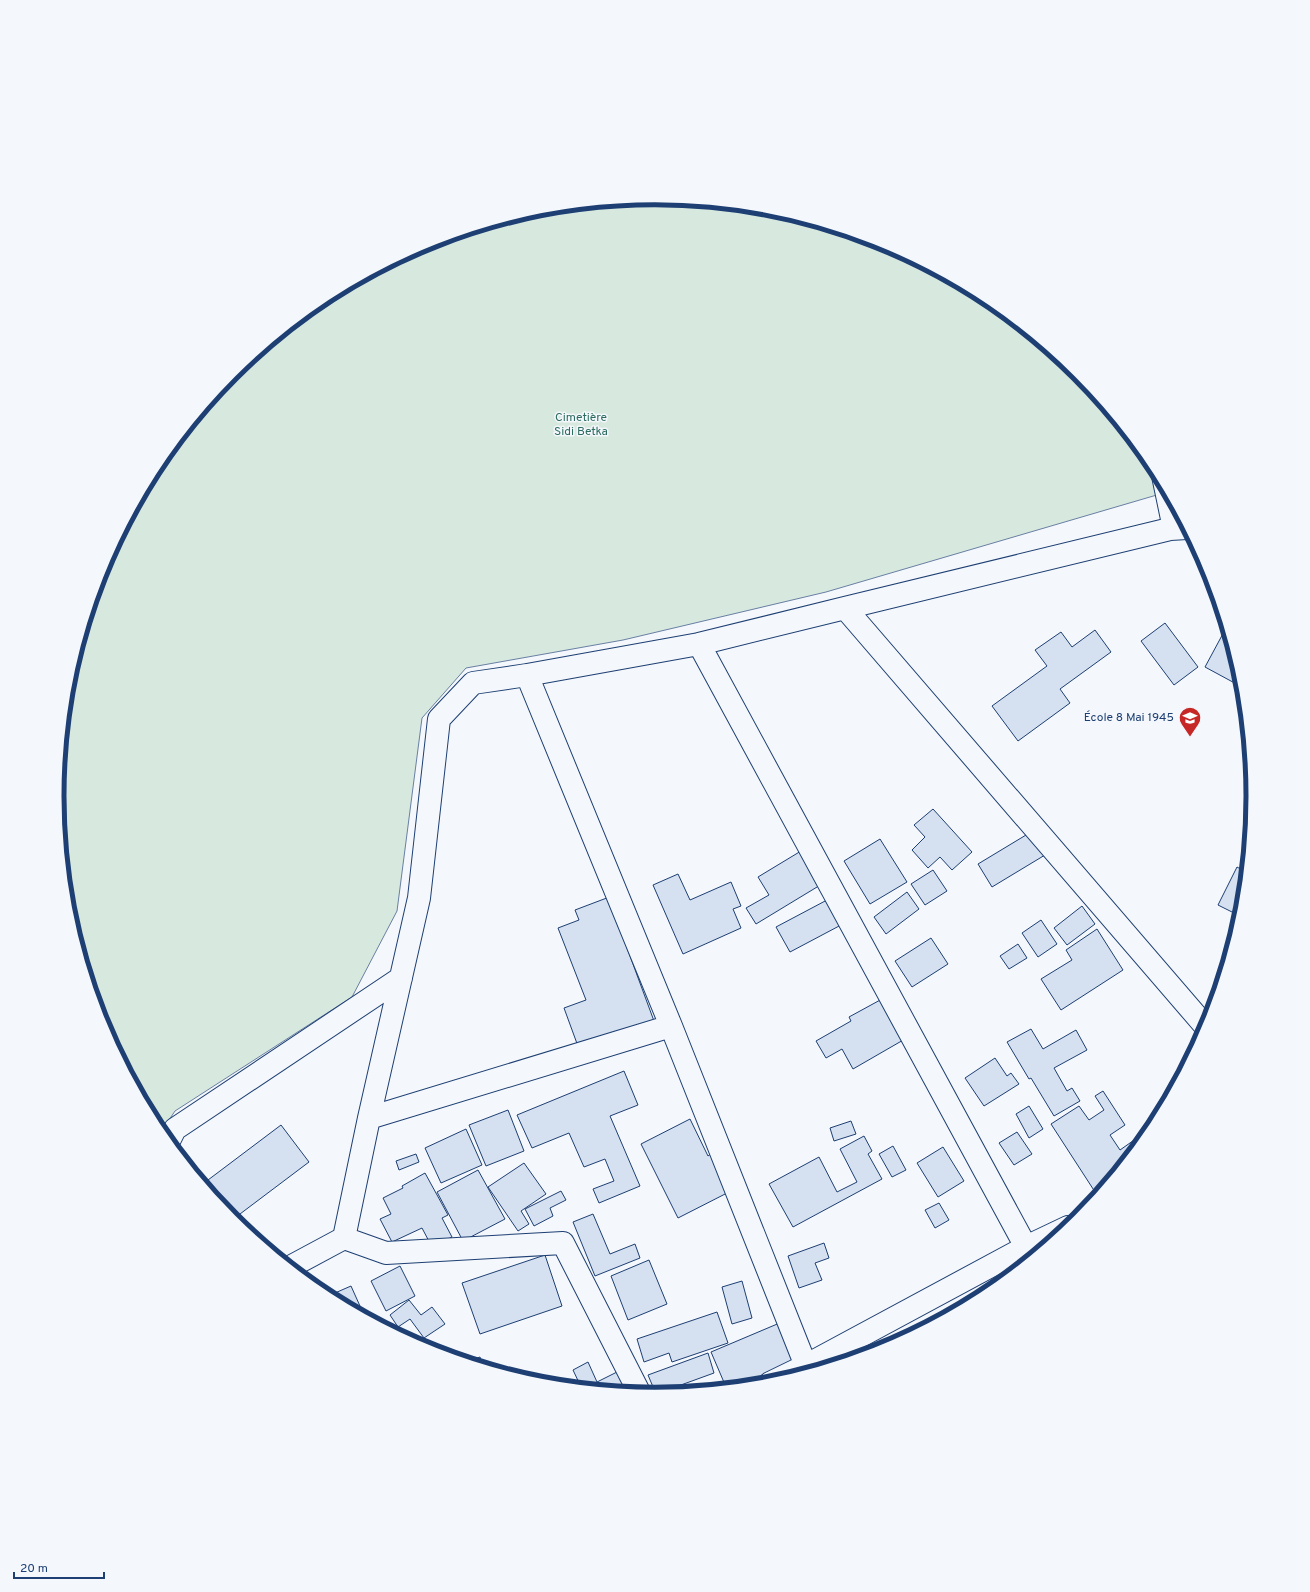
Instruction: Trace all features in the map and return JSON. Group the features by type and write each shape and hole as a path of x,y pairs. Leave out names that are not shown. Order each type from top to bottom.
{"street":[{"path":"344,1238 369,1118 420,898 439,719 473,683 527,675 699,644 1178,528"},
{"path":"845,608 1201,1021"},
{"path":"699,644 1026,1247"},
{"path":"527,675 671,1026 805,1368"},
{"path":"172,1135 175,1129 401,978"},
{"path":"369,1118 671,1026"},
{"path":"811,1366 1026,1247 1050,1236"},
{"path":"294,1265 344,1238 386,1253 563,1244 636,1387"}],"lane":[{"path":"1171,508 1178,528"}],"green space":[{"name":"Cimetière Sidi Betka","path":"655,205 694,206 770,216 845,236 881,250 950,284 983,305 1015,327 1073,378 1124,436 1146,468 1162,493 826,592 623,640 466,668 422,718 397,911 352,997 175,1111 165,1126 143,1091 125,1057 95,986 75,911 65,835 64,796 65,757 75,681 95,606 109,570 143,500 164,468 186,436 237,378 295,327 327,305 360,284 429,250 465,236 540,216 616,206"}],"building":[{"path":"1165,623 1198,667 1174,685 1141,641"},
{"path":"1095,630 1111,652 1060,689 1070,703 1018,741 992,706 1047,666 1035,650 1061,632 1072,647"},
{"path":"1223,633 1235,683 1205,667"},
{"path":"933,809 972,852 952,870 940,857 928,868 912,850 925,837 914,825"},
{"path":"1031,832 1045,855 992,887 978,864"},
{"path":"880,839 907,882 870,904 844,861"},
{"path":"801,851 822,884 756,924 746,908 769,895 758,877"},
{"path":"1237,867 1241,869 1234,913 1218,905"},
{"path":"933,870 947,891 925,905 911,884"},
{"path":"678,874 690,900 731,882 741,906 733,909 741,928 683,954 653,885"},
{"path":"907,892 919,909 886,934 874,917"},
{"path":"612,896 623,937 654,1021 579,1049 564,1008 586,1000 558,928 579,920 575,910"},
{"path":"827,900 841,925 790,952 776,927"},
{"path":"1082,906 1095,924 1067,945 1054,928"},
{"path":"1041,920 1057,944 1038,957 1022,933"},
{"path":"1097,929 1123,970 1061,1010 1041,979 1072,960 1066,950"},
{"path":"931,938 948,964 912,987 895,961"},
{"path":"1018,944 1027,958 1009,969 1000,956"},
{"path":"882,999 905,1039 853,1069 842,1049 826,1058 816,1041 851,1021 849,1017"},
{"path":"1031,1029 1043,1049 1076,1030 1087,1050 1054,1068 1067,1091 1072,1088 1080,1101 1054,1116 1031,1078 1029,1079 1007,1042"},
{"path":"995,1058 1007,1076 1011,1073 1019,1084 984,1106 965,1078"},
{"path":"624,1071 638,1105 610,1116 640,1186 599,1203 593,1189 614,1181 605,1159 584,1167 569,1133 532,1148 517,1115"},
{"path":"1103,1091 1125,1125 1110,1135 1120,1150 1136,1139 1124,1156 1094,1191 1051,1124 1079,1106 1089,1120 1104,1110 1095,1096"},
{"path":"1029,1106 1043,1129 1029,1138 1016,1114"},
{"path":"508,1110 524,1151 486,1166 469,1125"},
{"path":"690,1119 708,1156 712,1153 731,1191 678,1218 641,1144"},
{"path":"851,1121 856,1134 834,1141 830,1128"},
{"path":"281,1125 309,1162 238,1215 208,1180"},
{"path":"466,1129 482,1165 441,1183 425,1148"},
{"path":"1017,1132 1032,1154 1014,1165 999,1143"},
{"path":"864,1136 872,1151 868,1154 882,1179 793,1227 769,1184 819,1157 837,1192 857,1182 840,1149"},
{"path":"893,1146 906,1170 892,1177 879,1154"},
{"path":"943,1147 964,1181 938,1197 917,1163"},
{"path":"416,1154 419,1162 399,1170 396,1161"},
{"path":"524,1163 546,1194 521,1211 529,1224 518,1231 488,1187"},
{"path":"478,1170 505,1219 463,1241 437,1192"},
{"path":"425,1173 448,1215 442,1218 452,1237 432,1247 422,1228 392,1242 380,1219 391,1214 383,1198 403,1188 402,1186"},
{"path":"561,1191 566,1200 550,1208 553,1216 534,1226 525,1209"},
{"path":"939,1203 949,1220 935,1228 925,1210"},
{"path":"593,1214 610,1254 635,1244 640,1258 595,1276 573,1222"},
{"path":"824,1243 829,1258 815,1263 822,1280 799,1288 788,1256"},
{"path":"545,1255 562,1306 480,1334 462,1283"},
{"path":"649,1260 667,1304 628,1320 611,1276"},
{"path":"400,1266 415,1296 386,1311 371,1281"},
{"path":"742,1281 752,1318 732,1324 722,1287"},
{"path":"351,1286 361,1309 359,1308 336,1293"},
{"path":"409,1300 421,1315 432,1307 445,1324 424,1338 410,1319 398,1327 390,1315"},
{"path":"717,1312 728,1343 672,1362 669,1353 644,1362 637,1339"},
{"path":"782,1322 800,1365 770,1376 724,1383 711,1352"},
{"path":"708,1353 714,1373 677,1386 653,1387 648,1375"},
{"path":"480,1357 481,1361 475,1359"},
{"path":"588,1362 597,1382 617,1372 624,1386 579,1382 573,1370"}],"place":[{"name":"École 8 Mai 1945","path":"1190,738"}]}
